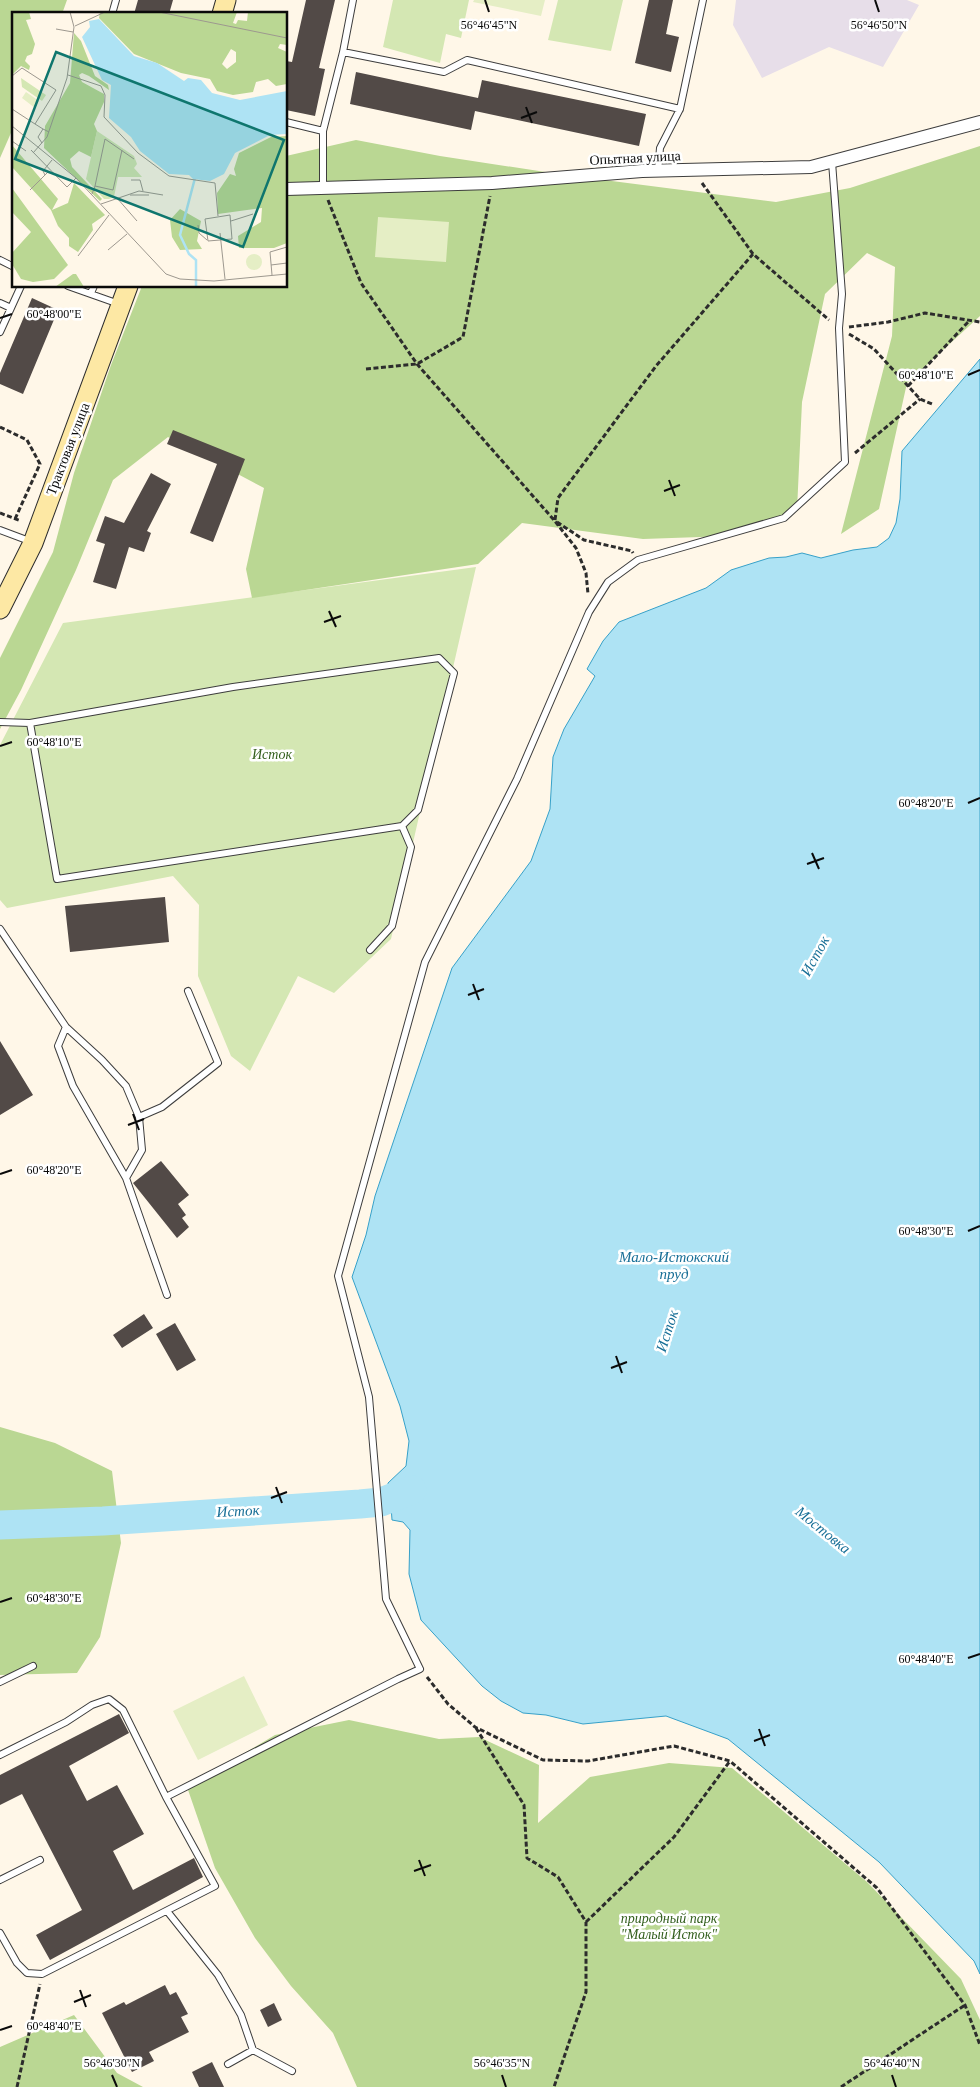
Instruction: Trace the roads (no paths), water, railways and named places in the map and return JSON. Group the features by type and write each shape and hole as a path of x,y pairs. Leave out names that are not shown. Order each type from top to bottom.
{"main road":[{"name":"Трактовая улица","path":"0,609 33,542 127,288"}],"street":[{"name":"Опытная улица","path":"288,189 492,183 658,170 811,167 980,122"}],"lane":[{"path":"323,188 323,130 353,0"},
{"path":"658,170 660,148 680,109 703,0"},
{"path":"342,52 444,72 467,60 680,109"},
{"path":"288,122 323,130"},
{"path":"166,1797 420,1669 386,1599 375,1488 369,1397 338,1276 425,962 517,779 589,612 608,582 638,560 784,518 845,462 838,328 842,294 832,162"},
{"path":"0,260 12,266"},
{"path":"0,332 20,288"},
{"path":"74,288 121,304"},
{"path":"91,294 93,288"},
{"path":"0,303 11,308"},
{"path":"0,530 33,542"},
{"path":"0,722 30,723 234,687 440,658 454,673 418,810 402,826 57,879 30,723"},
{"path":"370,950 392,926 411,847 402,826"},
{"path":"0,929 66,1027 102,1060 126,1086 139,1117 142,1150 126,1178"},
{"path":"139,1117 162,1107 218,1063 188,991"},
{"path":"66,1027 58,1046 73,1086 126,1178 167,1295"},
{"path":"0,1682 33,1666"},
{"path":"0,1755 66,1722 92,1705 109,1699 123,1710 166,1797 215,1886 42,1974 27,1973 17,1963 0,1933"},
{"path":"0,1880 40,1860"},
{"path":"167,1911 218,1976 241,2015 253,2050 292,2071"},
{"path":"228,2064 253,2050"}],"water":[{"name":"Мало-Истокский пруд","path":"980,359 980,1974 974,1961 879,1862 728,1739 666,1716 583,1724 546,1715 523,1713 501,1701 482,1686 421,1620 409,1574 410,1530 403,1522 392,1520 391,1506 382,1506 381,1497 389,1496 388,1483 406,1466 409,1441 400,1406 352,1277 366,1235 375,1196 452,968 531,861 550,809 553,757 564,729 595,676 587,669 603,641 619,622 706,588 731,570 769,558 786,557 802,553 821,558 853,550 877,547 889,538 896,523 900,499 902,451"}],"waterway":[{"name":"Исток","path":"0,1525 103,1521 360,1504 381,1502 412,1490"}],"water label":[{"name":"Мостовка","path":"823,1530"}],"park label":[{"name":"природный парк \"Малый Исток\"","path":"669,1926"}]}
